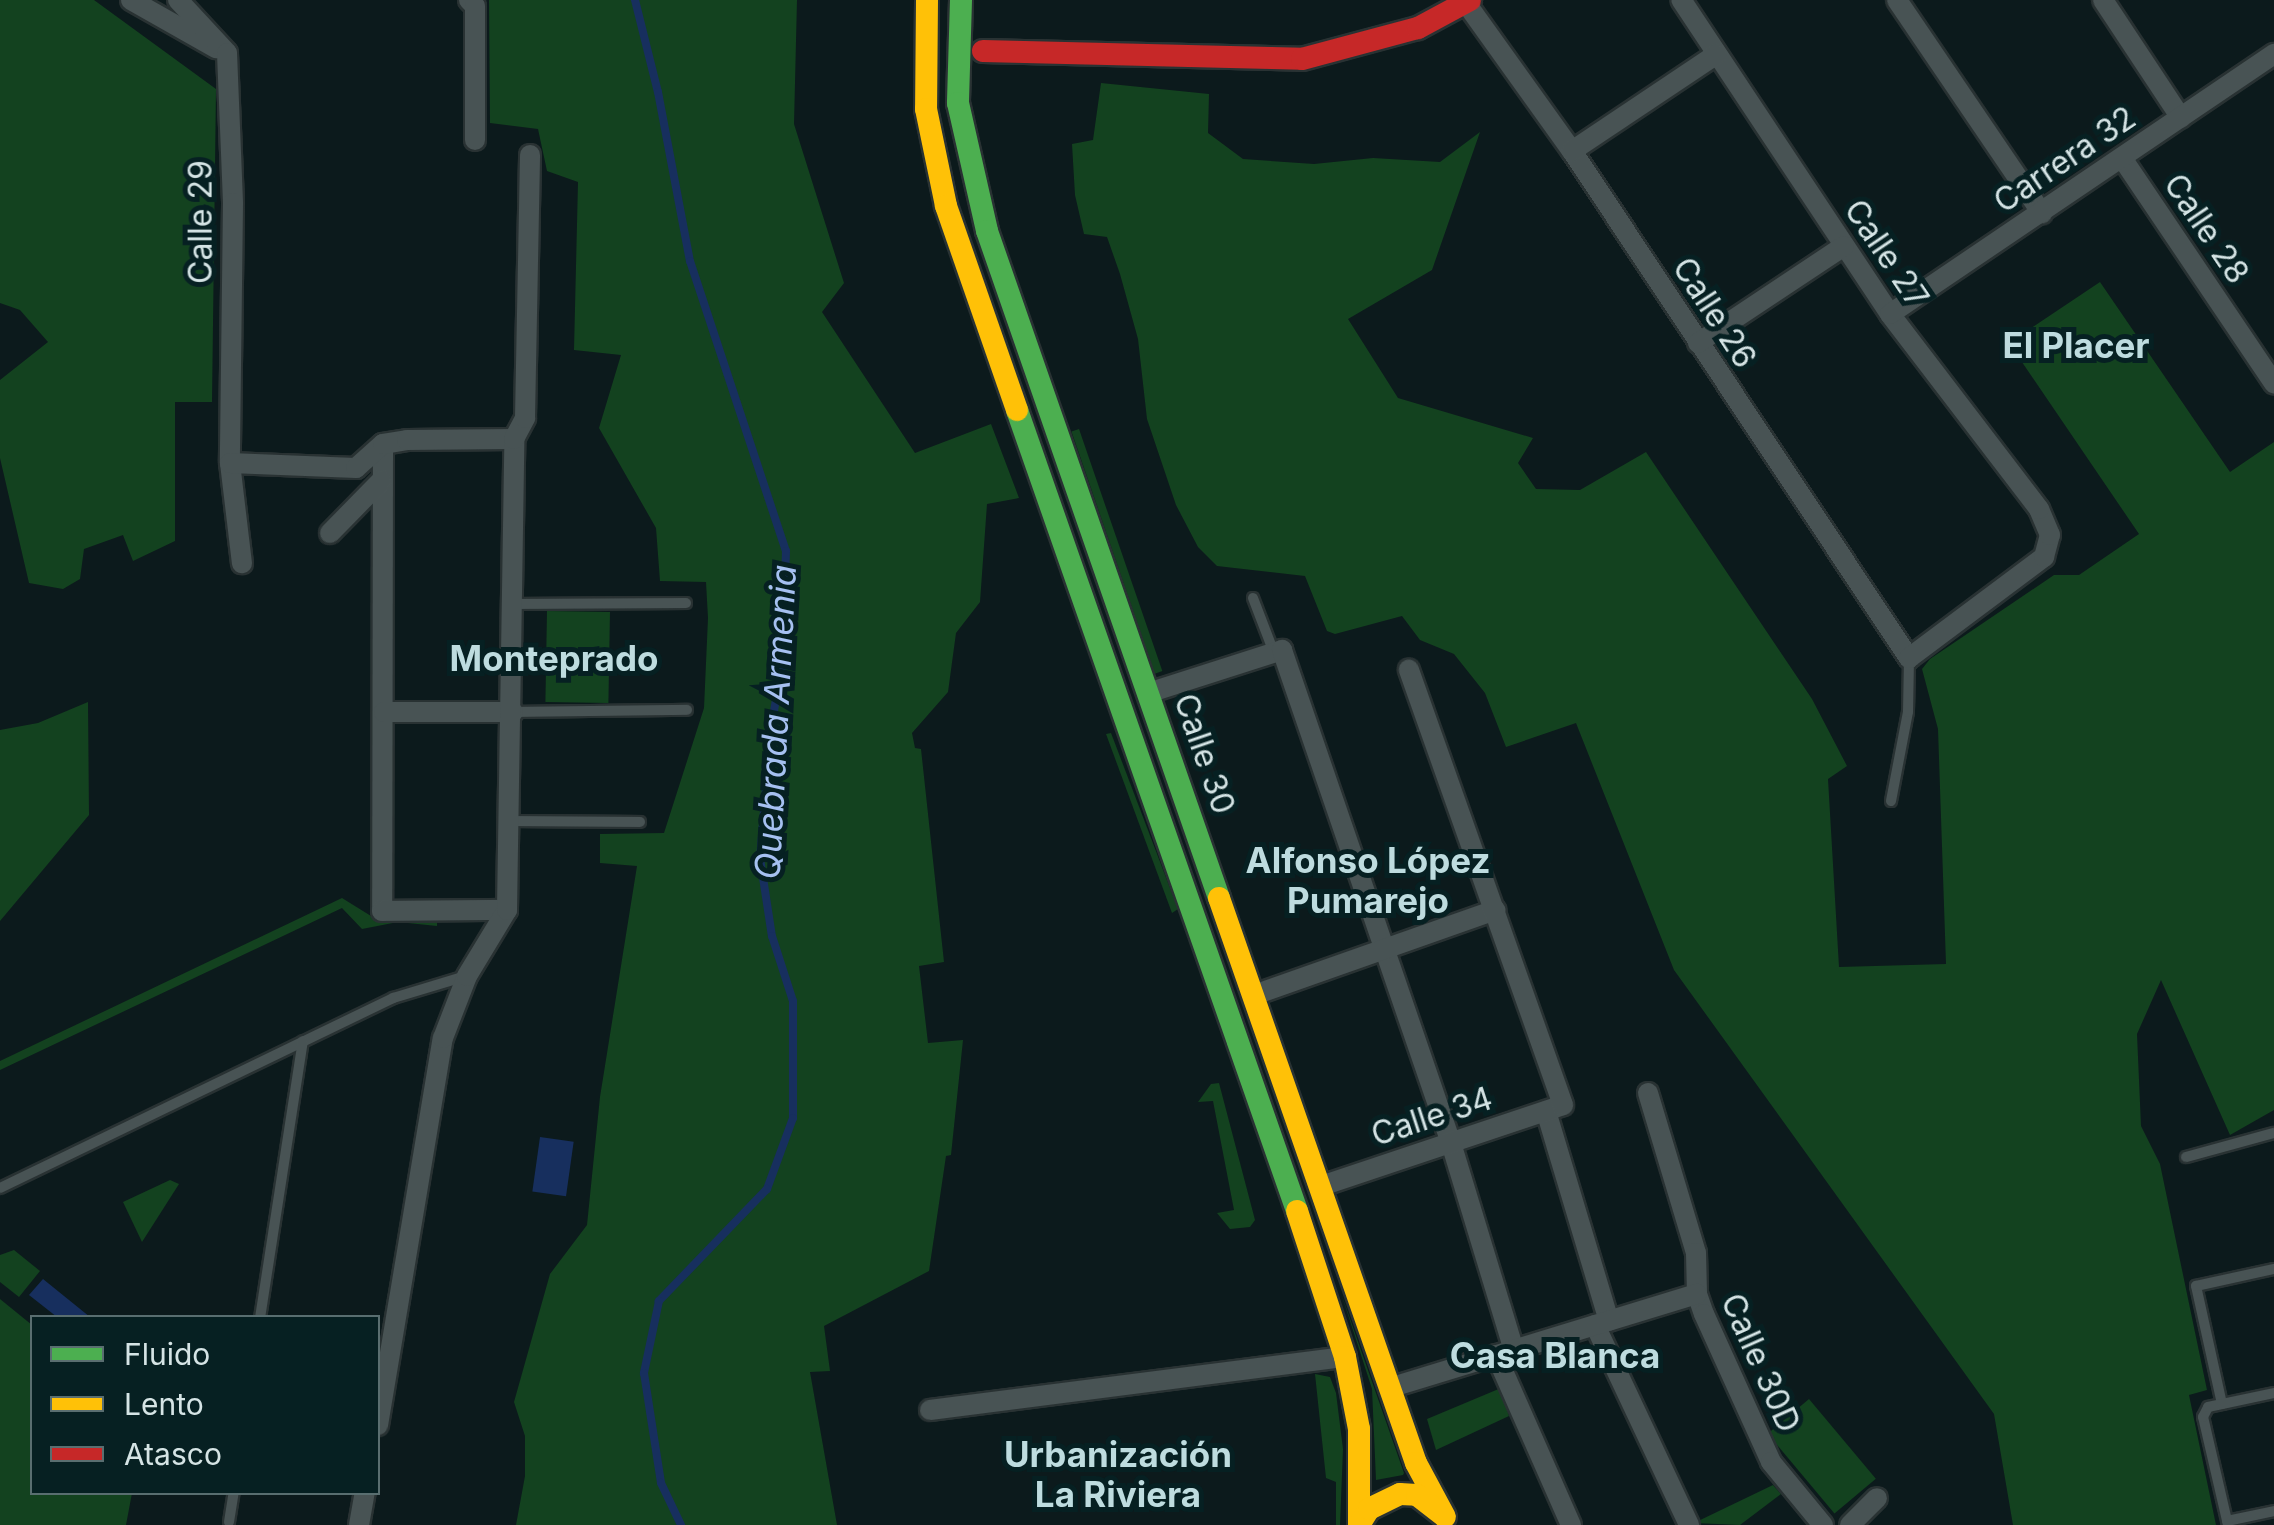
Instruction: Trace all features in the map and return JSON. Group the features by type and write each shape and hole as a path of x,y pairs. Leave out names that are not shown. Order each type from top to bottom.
{"main road":[{"name":"Calle 30","path":"927,0 926,110 946,206 1299,1212 1346,1358 1359,1429 1359,1524"},
{"path":"959,12 969,41 983,51 1302,58 1418,28 1468,1"},
{"name":"Calle 30","path":"959,12 958,103 987,231 1389,1388 1416,1463 1446,1521"},
{"path":"958,75 967,62 983,51"},
{"path":"1359,1524 1368,1508 1400,1494 1433,1504 1446,1521"}],"street":[{"path":"131,0 227,53"},
{"path":"178,0 227,53"},
{"path":"469,0 474,6 475,140"},
{"name":"Calle 27","path":"1681,0 1890,314 2039,510 2050,534 2044,557 1909,658"},
{"path":"1897,0 2042,213"},
{"path":"2103,0 2181,118"},
{"name":"Calle 26","path":"1468,1 1909,658"},
{"name":"Calle 29","path":"227,53 233,203 230,463 242,563"},
{"path":"1572,151 1717,54"},
{"name":"Carrera 32","path":"1890,314 2273,57"},
{"path":"380,1413 443,1038 467,976 508,910 514,439 525,418 530,155"},
{"name":"Calle 28","path":"2122,158 2274,382"},
{"path":"1698,342 1844,246"},
{"path":"230,463 356,468 382,444 406,440 514,439"},
{"path":"382,444 382,911 508,910"},
{"path":"330,533 381,481"},
{"path":"1148,693 1273,650 1282,650 1288,659 1451,1143 1505,1352 1572,1525"},
{"path":"1409,669 1496,910 1555,1108 1602,1323 1688,1525"},
{"path":"384,712 512,712"},
{"path":"1254,995 1496,910"},
{"name":"Calle 30D","path":"1648,1093 1696,1253 1697,1294 1771,1462 1823,1525"},
{"name":"Calle 34","path":"1320,1186 1555,1108"},
{"path":"1389,1388 1697,1294"},
{"path":"930,1410 1346,1358"},
{"path":"360,1525 365,1495"},
{"path":"1850,1525 1877,1498"}],"lane":[{"path":"1253,598 1273,650"},
{"path":"513,604 686,603"},
{"path":"1891,801 1908,712 1909,658"},
{"path":"512,712 687,710"},
{"path":"512,821 640,822"},
{"path":"0,1188 393,998 467,976"},
{"path":"260,1315 303,1041"},
{"path":"2186,1157 2274,1133"},
{"path":"2222,1404 2196,1286 2274,1269"},
{"path":"2274,1394 2208,1408 2203,1417 2227,1523 2274,1512"},
{"path":"229,1522 234,1495"}],"green space":[{"path":"0,0 94,0 216,89 212,402 175,402 175,541 133,561 123,535 84,549 80,579 63,589 29,583 0,458 0,380 48,342 20,310 0,303"},
{"path":"489,0 797,0 794,124 844,283 822,312 915,453 991,424 1019,498 987,504 980,602 956,633 948,692 912,733 915,748 921,749 944,962 919,966 928,1043 963,1040 951,1155 946,1156 929,1271 824,1326 830,1371 810,1372 837,1525 516,1525 525,1476 525,1436 514,1402 550,1274 587,1225 600,1097 637,866 600,863 600,834 664,833 704,708 708,618 706,582 660,581 656,528 599,428 621,355 574,350 578,182 547,171 538,129 490,123"},
{"path":"1101,83 1209,94 1208,133 1243,159 1314,164 1373,158 1440,162 1480,132 1432,270 1348,319 1398,398 1533,438 1518,463 1536,489 1580,490 1646,452 1812,699 1847,766 1828,779 1839,967 1946,964 1938,729 1922,669 1930,659 2054,575 2079,575 2139,534 2009,343 2100,282 2230,472 2274,442 2274,1110 2230,1135 2161,980 2137,1034 2141,1126 2160,1164 2207,1390 2189,1395 2216,1525 2013,1525 1994,1414 1674,970 1576,723 1506,747 1485,693 1454,654 1420,640 1402,616 1335,634 1327,631 1305,576 1217,566 1198,547 1176,505 1147,419 1138,339 1120,274 1107,237 1084,234 1075,195 1072,144 1093,140"},
{"path":"1079,429 1162,671 1155,674 1071,432"},
{"path":"547,611 610,612 608,703 545,702"},
{"path":"88,702 89,815 0,921 0,730 38,723"},
{"path":"1111,733 1178,909 1172,913 1106,734"},
{"path":"342,898 371,916 437,918 437,926 398,922 362,929 342,908 0,1070 0,1061"},
{"path":"1219,1083 1255,1220 1250,1227 1230,1229 1217,1213 1234,1210 1213,1101 1198,1102 1211,1084"},
{"path":"170,1180 179,1184 142,1242 123,1202"},
{"path":"14,1250 40,1271 19,1297 0,1282 0,1255"},
{"path":"1341,1293 1403,1475 1376,1480 1372,1389"},
{"path":"0,1299 30,1323 30,1495 132,1495 126,1525 0,1525"},
{"path":"1315,1374 1330,1377 1336,1393 1343,1449 1340,1525 1336,1525 1336,1482 1326,1478"},
{"path":"1501,1388 1509,1416 1436,1450 1427,1419"},
{"path":"1809,1399 1876,1479 1834,1513 1768,1434"},
{"path":"1773,1485 1781,1494 1740,1525 1694,1523"}],"water":[{"path":"540,1137 574,1142 566,1196 532,1191"},
{"path":"43,1279 88,1315 54,1315 29,1295"}],"waterway":[{"name":"Quebrada Armenia","path":"635,0 658,92 690,261 786,551 782,666 771,728 760,858 772,936 793,1001 793,1118 767,1189 659,1301 644,1373 661,1483 681,1525"}],"traffic: fast":[{"path":"961,0 958,103 987,231 1219,898"},
{"path":"1017,410 1297,1211"}],"traffic: slow":[{"path":"927,0 926,109 946,206 1017,410"},
{"path":"1219,898 1416,1463 1445,1517"},
{"path":"1297,1211 1345,1357 1359,1429 1359,1524"},
{"path":"1359,1525 1369,1509 1400,1494 1417,1495 1444,1516"}],"traffic: jam":[{"path":"983,51 1302,59 1418,28 1470,0"}],"district":[{"name":"El Placer","path":"2076,345"},
{"name":"Monteprado","path":"554,658"},
{"name":"Alfonso López Pumarejo","path":"1368,880"},
{"name":"Casa Blanca","path":"1555,1355"},
{"name":"Urbanización La Riviera","path":"1118,1474"}]}
